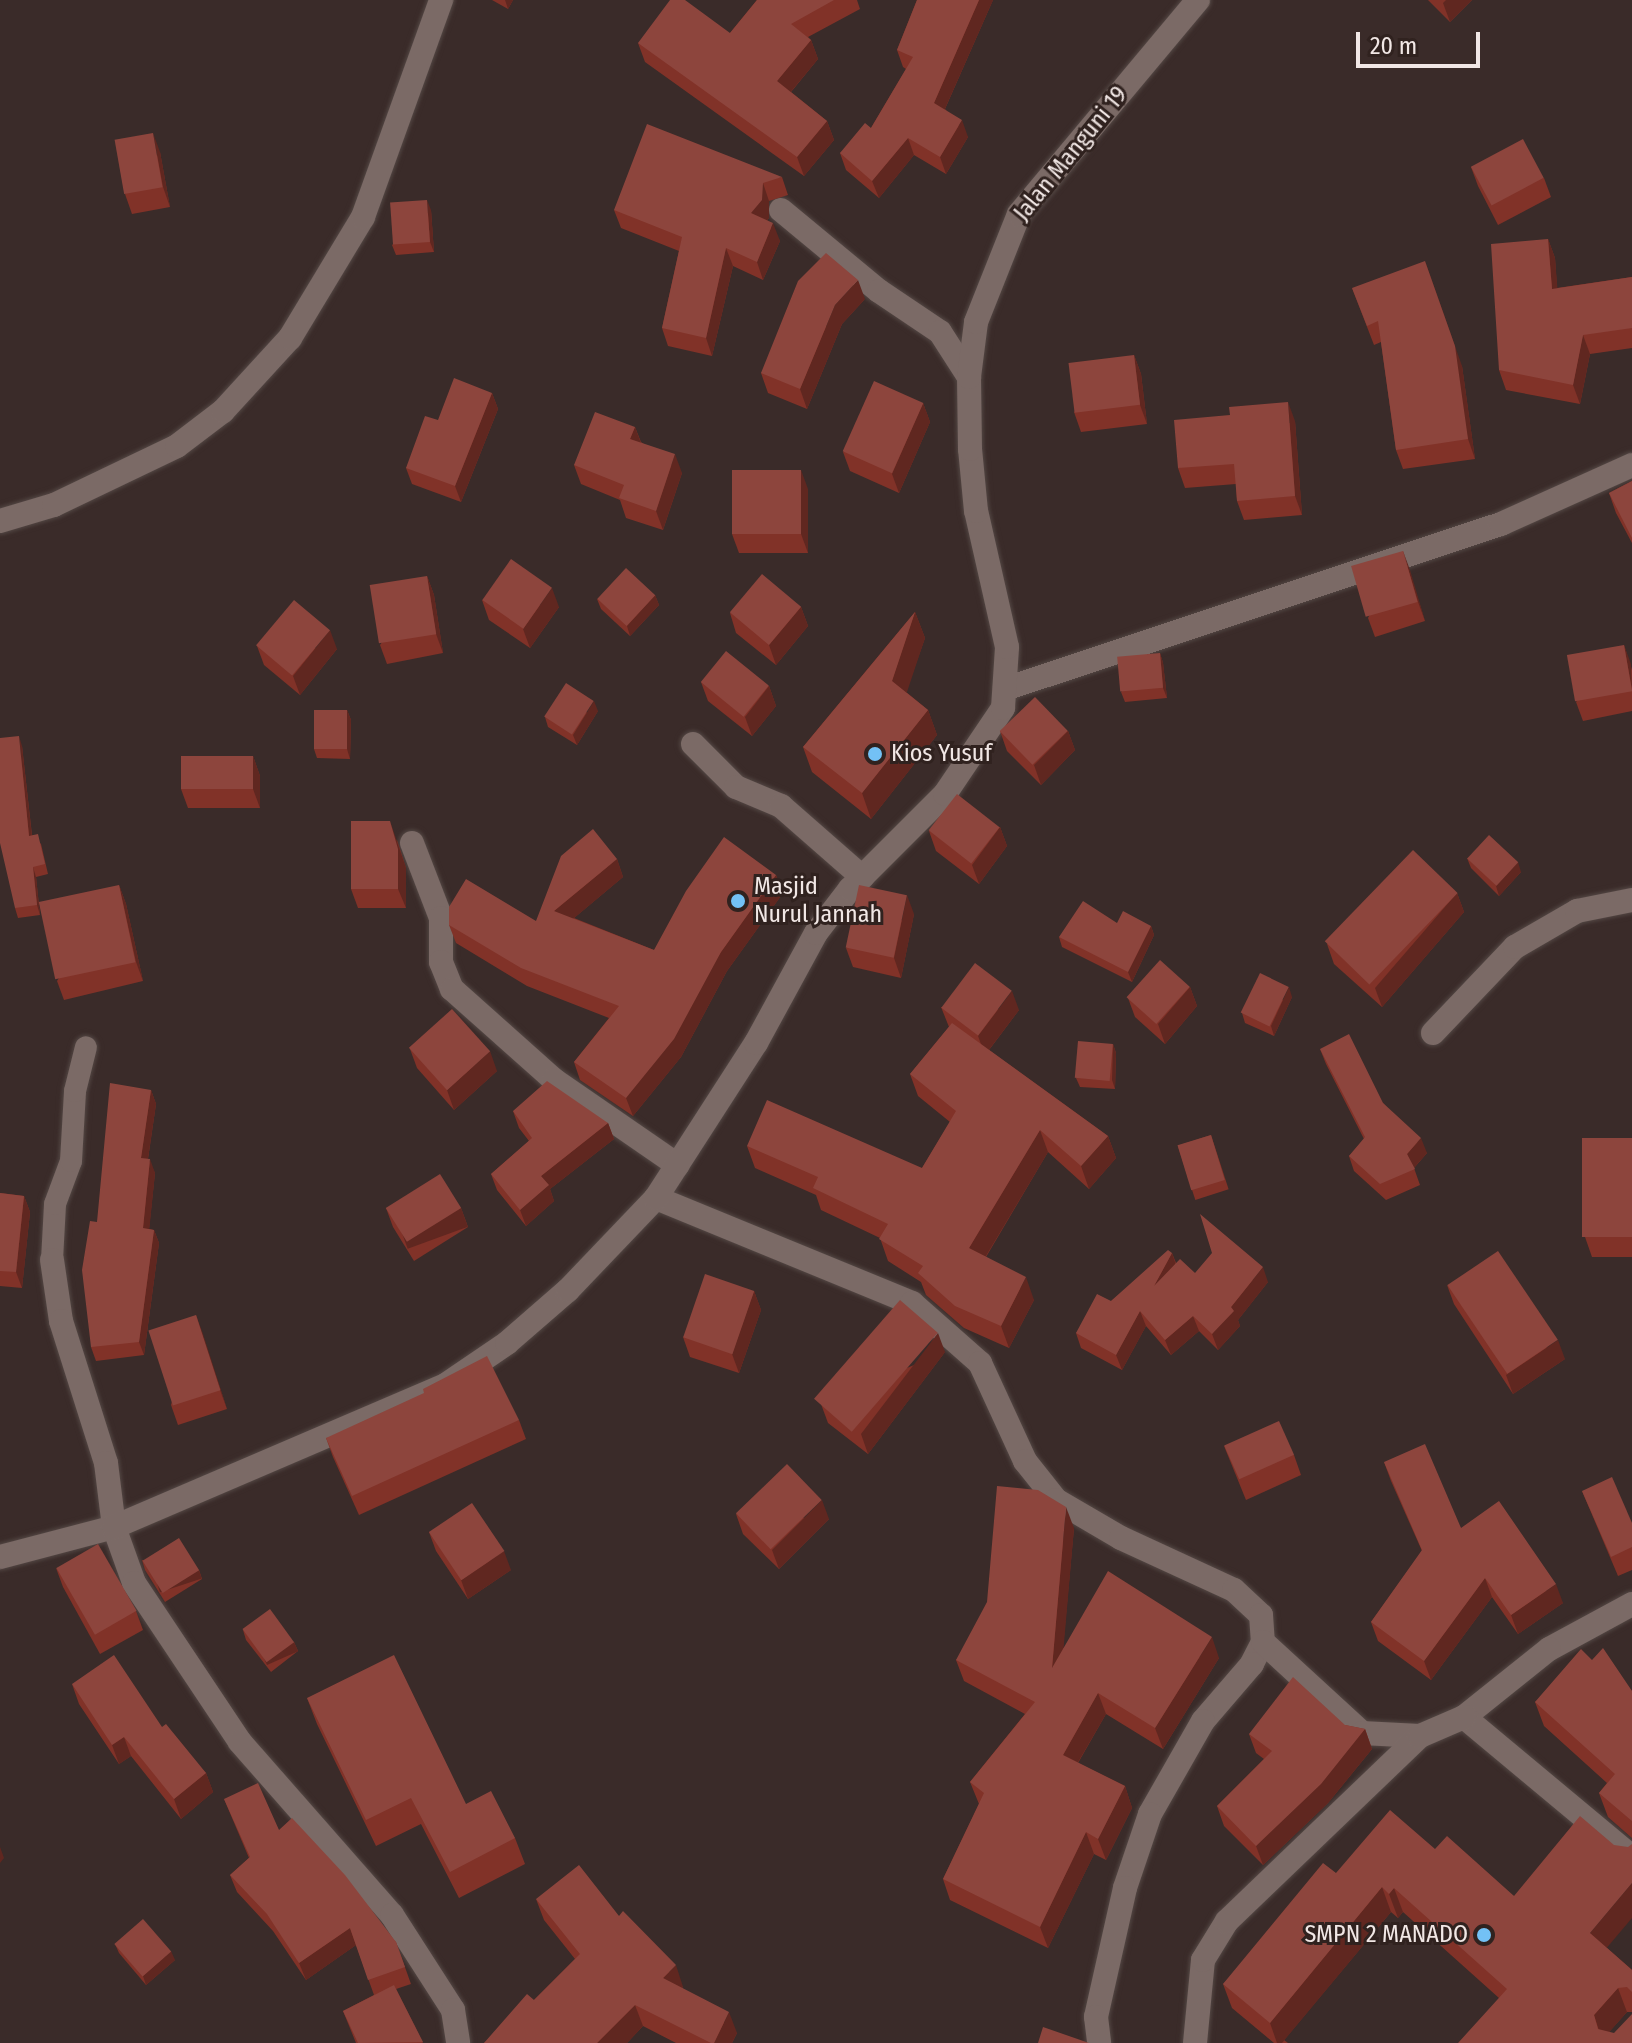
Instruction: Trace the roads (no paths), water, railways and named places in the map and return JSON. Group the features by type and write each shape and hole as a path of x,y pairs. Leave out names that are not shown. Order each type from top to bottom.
{"street":[{"path":"0,521 54,505 177,446 223,411 290,338 363,217 441,0"},
{"name":"Jalan Manguni 19","path":"0,1557 114,1527 447,1384 507,1343 568,1290 656,1198 756,1043 816,933 862,877 945,794 990,732 1005,689 1007,647 991,564 976,511 969,377 976,322 1019,214 1198,0"},
{"path":"781,210 879,291 940,332 969,377"},
{"path":"1005,689 1501,524 1632,465"},
{"path":"693,744 736,787 781,806 862,877"},
{"path":"412,843 441,918 441,962 452,989 554,1080 677,1165"},
{"path":"1433,1033 1515,947 1577,911 1632,900"},
{"path":"656,1198 912,1303 980,1363 1025,1461 1056,1500 1134,1544 1234,1590 1261,1615 1263,1642 1196,1732 1150,1814 1125,1888 1096,2017 1099,2043"},
{"path":"52,1260 65,1336 106,1463 114,1527 134,1583 240,1742 392,1915 453,2010 458,2043"},
{"path":"1195,2043 1203,1960 1214,1937 1253,1891 1420,1736 1464,1717 1549,1649 1632,1604"},
{"path":"1263,1642 1362,1733 1420,1736"},
{"path":"1464,1717 1632,1857"}],"lane":[{"path":"52,1260 55,1204 71,1161 75,1091 86,1047"}],"place":[{"name":"Kios Yusuf","path":"875,754"},
{"name":"Masjid Nurul Jannah","path":"738,901"},
{"name":"SMPN 2 MANADO","path":"1484,1935"}]}
